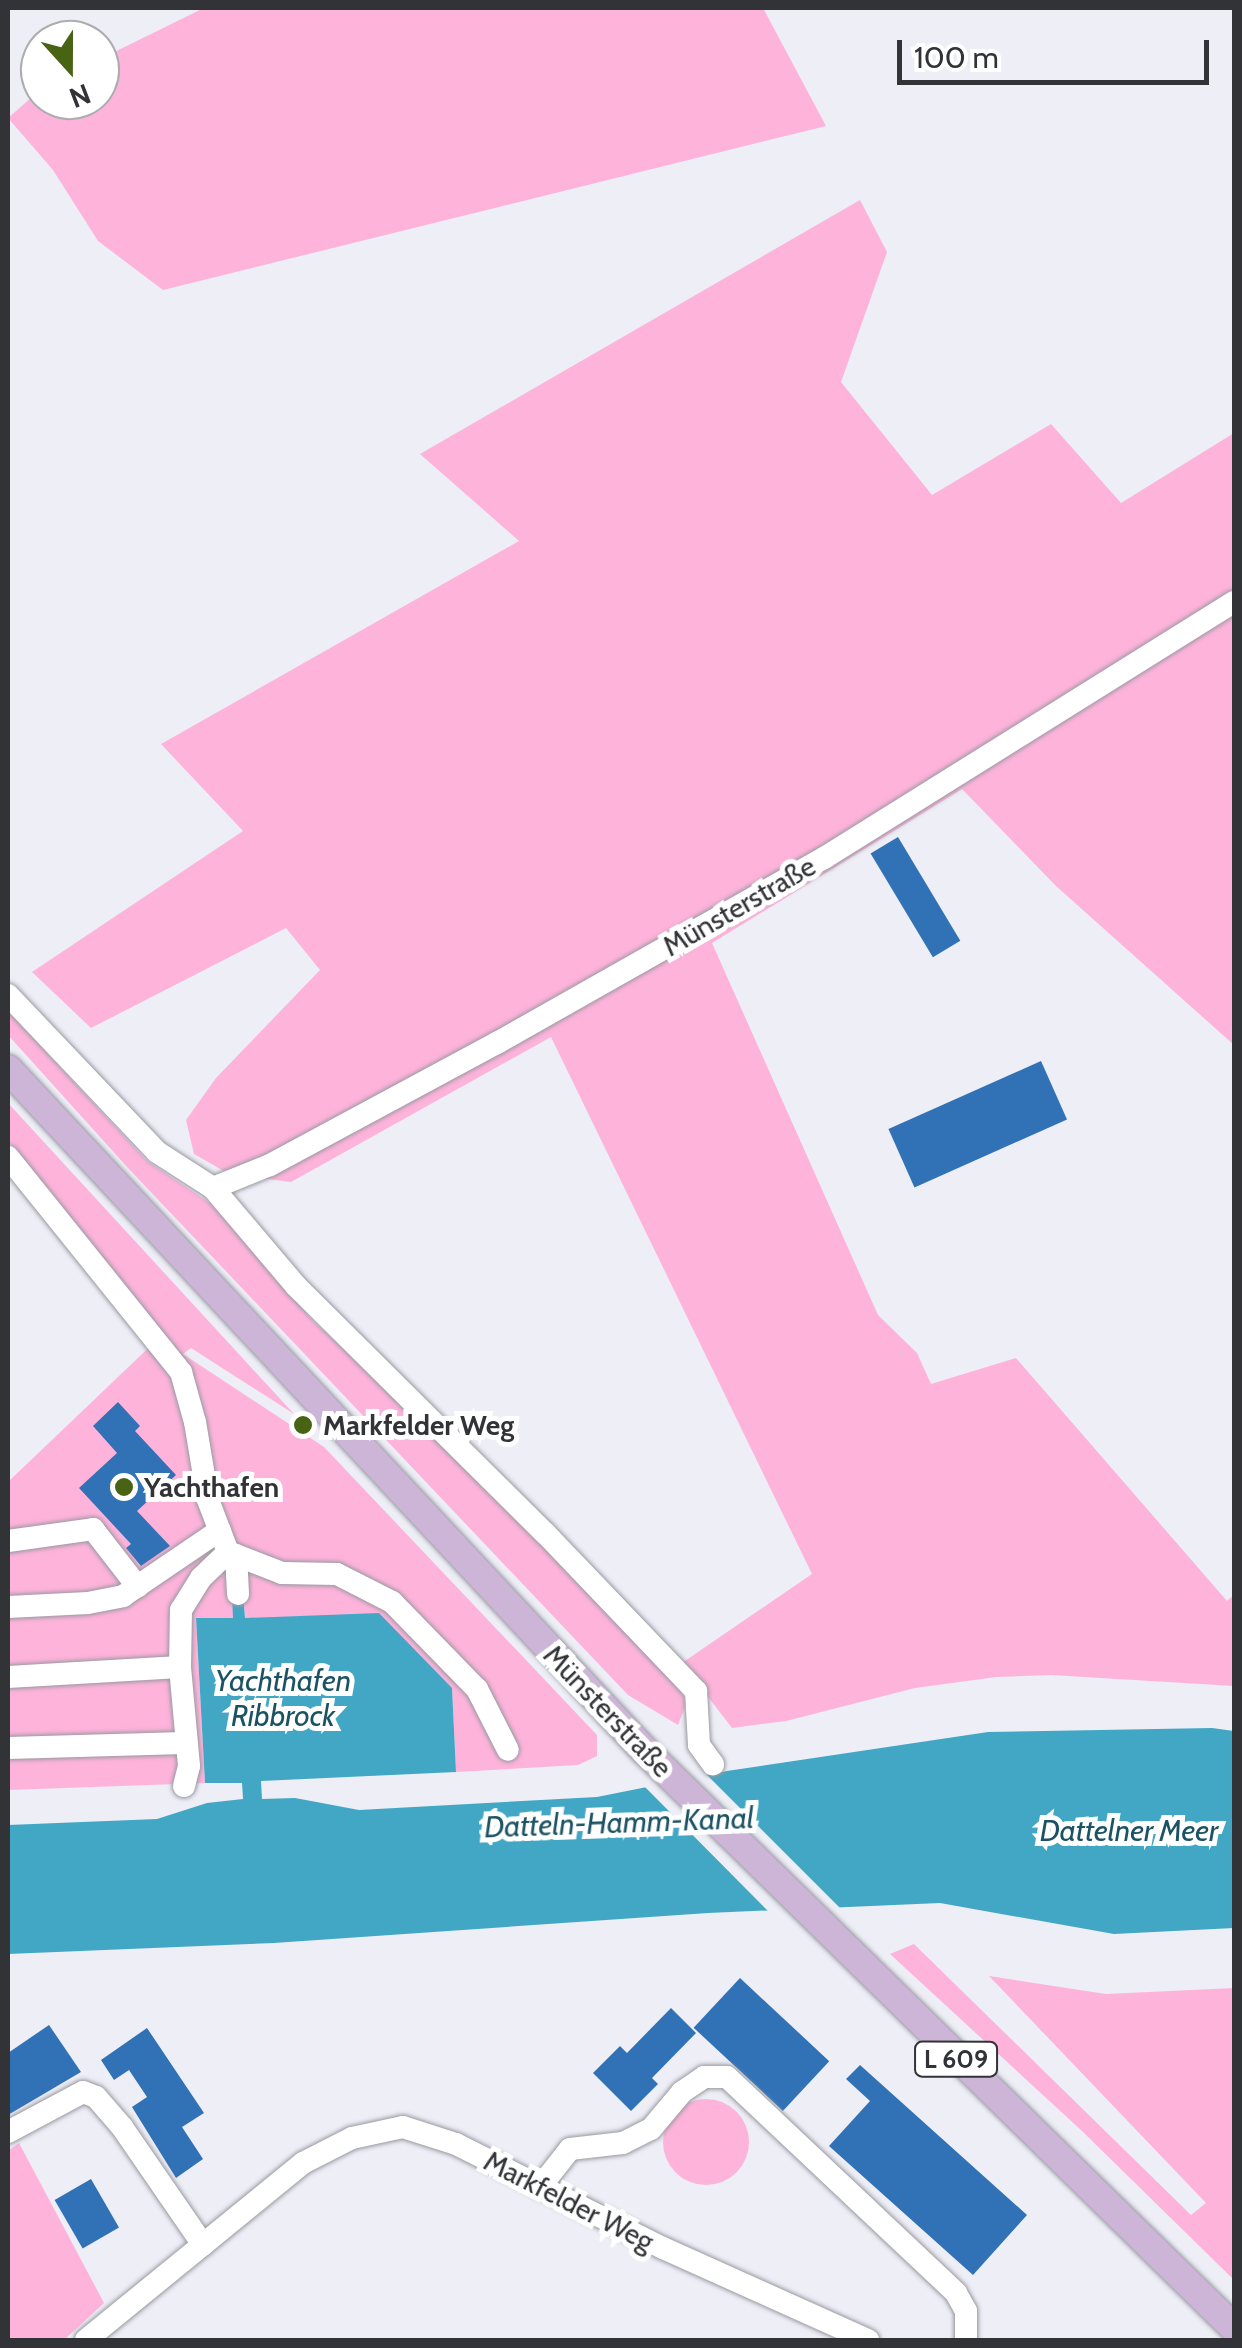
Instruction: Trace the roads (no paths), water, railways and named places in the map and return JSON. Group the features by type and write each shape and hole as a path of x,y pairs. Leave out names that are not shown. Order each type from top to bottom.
{"main road":[{"name":"Münsterstraße","path":"8,1069 644,1750 1234,2328"}],"street":[{"name":"Münsterstraße","path":"213,1188 270,1166 480,1053 824,858 1234,602"},
{"path":"8,995 158,1152 213,1188 296,1286 546,1533 696,1691 699,1744 714,1764"},
{"path":"8,1157 176,1365 195,1422 208,1500 228,1545 238,1594"},
{"path":"8,1541 92,1529 138,1587"},
{"path":"8,1607 88,1603 123,1596 228,1545"},
{"path":"184,1786 189,1766 180,1667 181,1610 228,1545"},
{"path":"228,1545 282,1573 337,1574 392,1602 477,1689 508,1750"},
{"path":"8,1677 180,1667"},
{"path":"8,1748 184,1743"},
{"path":"540,2186 570,2148 623,2142 651,2130 682,2092 704,2076 727,2077 956,2294 966,2311 966,2340"},
{"path":"8,2132 83,2092 96,2097 122,2127 203,2244"},
{"name":"Markfelder Weg","path":"86,2340 303,2163 328,2147 378,2129 404,2127 456,2144 664,2248 868,2340"}],"water":[{"name":"Dattelner Meer","path":"243,1594 245,1618 379,1613 452,1688 456,1772 261,1781 262,1799 295,1798 359,1810 597,1797 727,1771 988,1732 1212,1728 1234,1731 1234,1928 1114,1934 940,1903 708,1913 274,1943 8,1954 8,1825 157,1819 207,1803 243,1799 242,1783 205,1783 196,1618 233,1618 232,1595"}],"place":[{"name":"Markfelder Weg","path":"303,1425"},
{"name":"Yachthafen","path":"124,1487"}],"water label":[{"name":"Yachthafen Ribbrock","path":"283,1698"},
{"name":"Datteln-Hamm-Kanal","path":"619,1823"}]}
